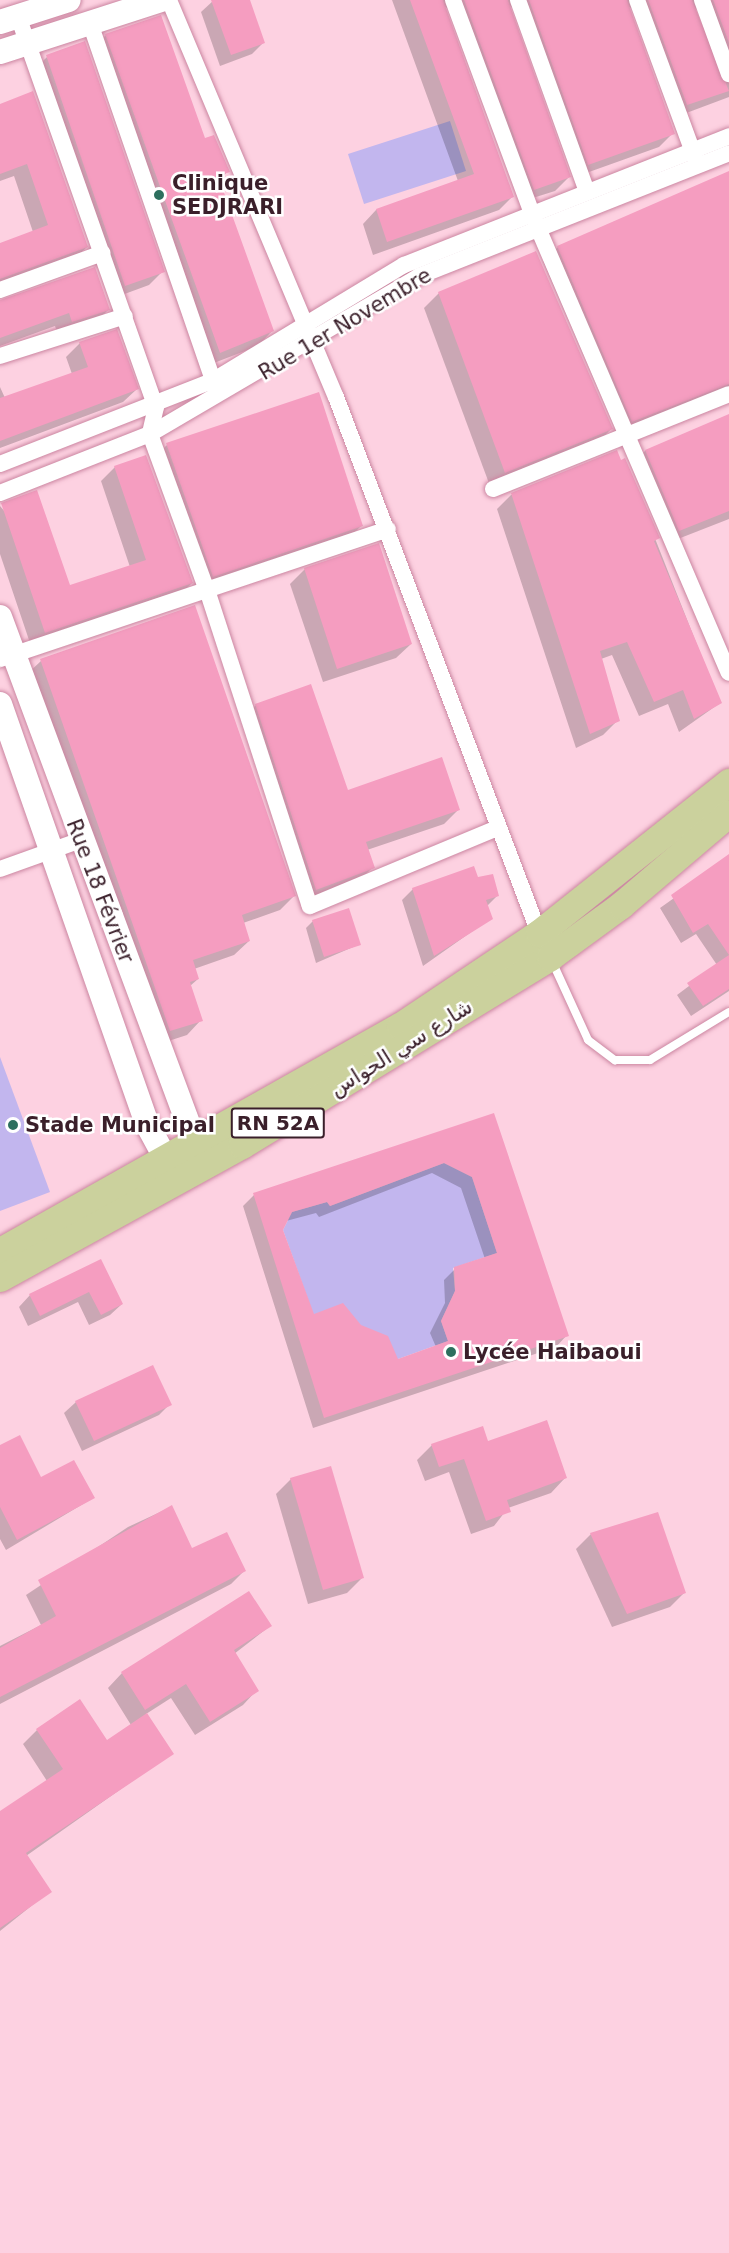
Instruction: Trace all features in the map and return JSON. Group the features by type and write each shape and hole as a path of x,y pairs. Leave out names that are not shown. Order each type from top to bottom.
{"main road":[{"name":"RN 52A","path":"545,945 729,782"},
{"name":"RN 52A","path":"545,945 621,905 729,813"},
{"name":"شارع سي الحواس","path":"0,1278 400,1026 545,945"},
{"name":"شارع سي الحواس","path":"0,1251 171,1170"}],"street":[{"path":"69,0 9,19 28,42 156,407 150,434 208,593 310,906 497,828"},
{"path":"0,52 160,0"},
{"path":"169,0 247,178 302,327 312,343 388,528 497,828 545,945"},
{"path":"453,0 535,222 729,673"},
{"path":"518,0 587,192"},
{"path":"638,0 695,158"},
{"path":"702,0 729,74"},
{"path":"90,23 219,398"},
{"name":"Rue 1er Novembre","path":"0,493 150,434 219,398 419,276 535,222 695,158 729,136"},
{"name":"Rue 1er Novembre","path":"0,464 156,407 214,380 404,265 535,222 587,192 695,158 729,153"},
{"path":"0,291 103,254"},
{"path":"0,356 124,316"},
{"path":"493,489 627,438 729,394"},
{"path":"7,657 208,593 388,528"},
{"name":"Rue 18 Février","path":"0,616 7,657 202,1152"},
{"name":"Rue 18 Février","path":"0,704 147,1124 171,1170"},
{"path":"0,869 81,840"}],"lane":[{"path":"545,945 588,1040 615,1060 650,1060 729,1012"}],"shaded area":[{"path":"450,121 466,171 364,204 348,154"},
{"name":"Stade Municipal","path":"0,1057 50,1192 0,1211"},
{"path":"444,1163 472,1177 497,1253 453,1268 455,1291 441,1321 448,1341 398,1359 332,1366 283,1230 292,1212 327,1202 330,1206"}],"building":[{"path":"211,0 250,0 265,43 231,55"},
{"path":"410,0 443,0 514,197 387,242 376,209 474,174"},
{"path":"464,0 508,0 571,177 534,190"},
{"path":"529,0 627,0 675,134 588,165"},
{"path":"648,0 692,0 729,91 687,105"},
{"path":"713,0 729,0 729,43"},
{"path":"161,15 205,138 214,135 230,172 218,176 274,331 220,353 105,34"},
{"path":"85,41 165,272 125,286 46,55"},
{"path":"33,91 88,247 0,279 0,243 48,225 27,164 0,174 0,104"},
{"path":"729,171 729,384 632,422 557,246"},
{"path":"536,251 613,429 505,473 438,292"},
{"path":"95,267 110,310 72,322 69,313 0,338 0,300"},
{"path":"117,329 139,389 0,441 0,398 88,367 79,342"},
{"path":"319,392 363,526 213,577 166,443"},
{"path":"729,414 729,511 679,531 645,450"},
{"path":"617,450 621,460 625,458 660,538 654,541 722,703 694,719 683,690 654,702 627,642 600,651 620,721 590,734 511,493"},
{"path":"146,455 193,583 45,633 1,503 37,490 70,585 146,560 114,466"},
{"path":"379,543 412,644 337,669 304,568"},
{"path":"195,605 296,896 242,915 250,941 193,960 199,979 190,982 203,1021 170,1031 40,659"},
{"path":"311,684 348,790 442,757 460,810 366,842 375,868 316,890 255,704"},
{"path":"729,854 729,955 708,924 693,933 671,895"},
{"path":"474,866 478,877 493,874 499,896 486,900 493,919 434,956 412,888"},
{"path":"349,908 361,945 324,957 312,920"},
{"path":"729,955 729,989 703,1006 687,983"},
{"path":"494,1113 569,1336 324,1418 253,1193","holes":["444,1163 472,1177 497,1253 454,1267 455,1291 441,1321 448,1341 398,1359 388,1336 361,1325 343,1303 314,1314 283,1230 292,1212 327,1202 330,1206"]},
{"path":"101,1259 123,1304 101,1315 89,1292 40,1316 29,1294"},
{"path":"153,1365 172,1405 94,1441 75,1401"},
{"path":"547,1420 567,1478 507,1500 511,1512 486,1521 464,1459 439,1467 431,1444 483,1426 488,1441"},
{"path":"20,1435 41,1477 74,1460 95,1498 17,1540 0,1507 0,1445"},
{"path":"331,1466 364,1578 323,1590 290,1478"},
{"path":"172,1505 192,1548 227,1532 246,1571 0,1697 0,1648 56,1616 38,1580"},
{"path":"658,1512 686,1593 627,1614 590,1533"},
{"path":"249,1591 272,1626 234,1650 259,1691 210,1722 186,1684 145,1710 121,1672"},
{"path":"80,1699 107,1740 147,1713 174,1754 26,1853 52,1892 0,1928 0,1811 63,1769 36,1729"}],"place":[{"name":"Clinique SEDJRARI","path":"159,195"},
{"name":"Stade Municipal","path":"13,1125"},
{"name":"Lycée Haibaoui","path":"451,1352"}]}
